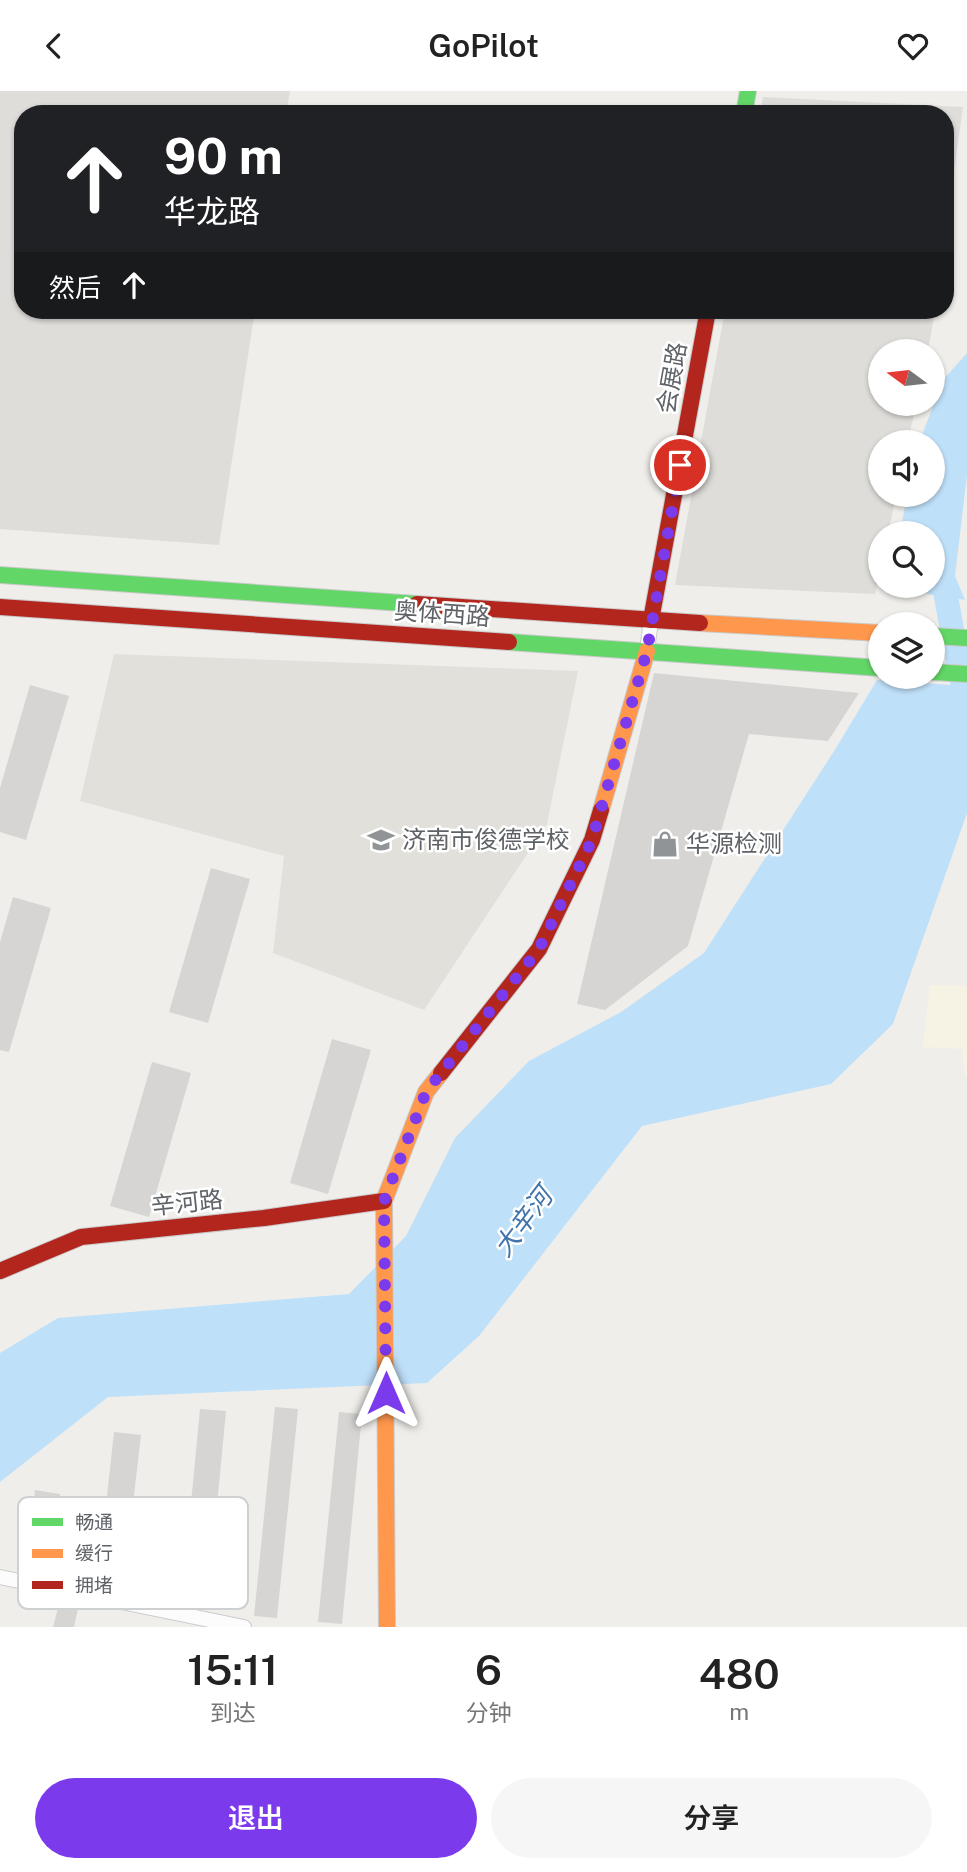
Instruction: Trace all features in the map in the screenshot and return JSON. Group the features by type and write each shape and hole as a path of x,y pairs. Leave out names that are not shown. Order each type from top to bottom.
{"main road":[{"name":"会展路","path":"651,620 706,319"},
{"name":"奥体西路","path":"0,575 868,632"},
{"name":"奥体西路","path":"0,607 868,667"},
{"path":"945,637 967,638"},
{"path":"387,1627 384,1201 426,1092 539,949 592,840 647,651"},
{"path":"945,673 967,674"},
{"name":"辛河路","path":"0,1271 81,1237 264,1218 384,1201"}],"street":[{"path":"647,651 651,620"},
{"path":"0,1577 18,1581"},
{"path":"156,1609 244,1627"}],"shaded area":[{"path":"0,91 290,91 288,105 14,105 14,319 254,319 219,545 0,529"},
{"path":"763,97 923,105 762,105"},
{"path":"954,107 963,107 954,171"},
{"path":"723,319 934,319 930,339 868,339 868,417 913,417 911,430 868,430 868,507 894,507 891,521 868,521 868,594 675,585"},
{"name":"济南市俊德学校","path":"114,654 578,671 547,824 424,1010 273,953 284,856 80,801"},
{"path":"930,985 967,986 967,1077 962,1049 923,1047"}],"water":[{"path":"967,353 967,475 955,576 965,600 945,597 945,521 902,521 905,507 945,507 945,430 924,430 929,417 945,417 945,378"},
{"path":"945,685 967,686 967,813 893,1024 831,1084 642,1126 479,1336 427,1383 108,1397 0,1482 0,1353 58,1318 349,1294 406,1236 455,1138 529,1061 621,1012 704,953 872,689 945,689"}],"building":[{"name":"华源检测","path":"654,673 859,693 828,741 749,734 688,946 605,1010 577,1004"},
{"path":"30,685 69,696 26,840 0,832 0,788"},
{"path":"211,868 250,879 208,1023 169,1012"},
{"path":"13,897 51,908 9,1052 0,1050 0,942"},
{"path":"332,1039 371,1050 328,1194 290,1183"},
{"path":"152,1062 191,1073 149,1217 110,1206"},
{"path":"275,1407 298,1409 277,1618 254,1616"},
{"path":"200,1409 226,1411 218,1497 192,1497"},
{"path":"339,1412 362,1414 342,1624 318,1622"},
{"path":"114,1432 141,1435 134,1497 107,1497"},
{"path":"35,1490 60,1494 60,1497 34,1497"},
{"path":"58,1609 78,1609 74,1627 53,1627"}],"waterway":[{"name":"大辛河","path":"945,592 967,709"}],"traffic: fast":[{"path":"746,105 748,91"},
{"path":"0,575 417,604"},
{"path":"945,637 967,638"},
{"path":"509,642 868,667"},
{"path":"945,673 967,674"}],"traffic: slow":[{"path":"700,623 868,632"},
{"path":"601,810 647,651"},
{"path":"387,1627 384,1201 426,1092 441,1073"}],"traffic: jam":[{"path":"651,620 706,319"},
{"path":"417,604 700,623"},
{"path":"0,607 509,642"},
{"path":"441,1073 539,949 592,840 601,810"},
{"path":"0,1271 81,1237 264,1218 384,1201"}],"place":[{"name":"济南市俊德学校","path":"381,840"},
{"name":"华源检测","path":"665,844"}],"route":[{"path":"386,1393 384,1201 426,1092 539,949 592,840 647,651 680,465"}]}
